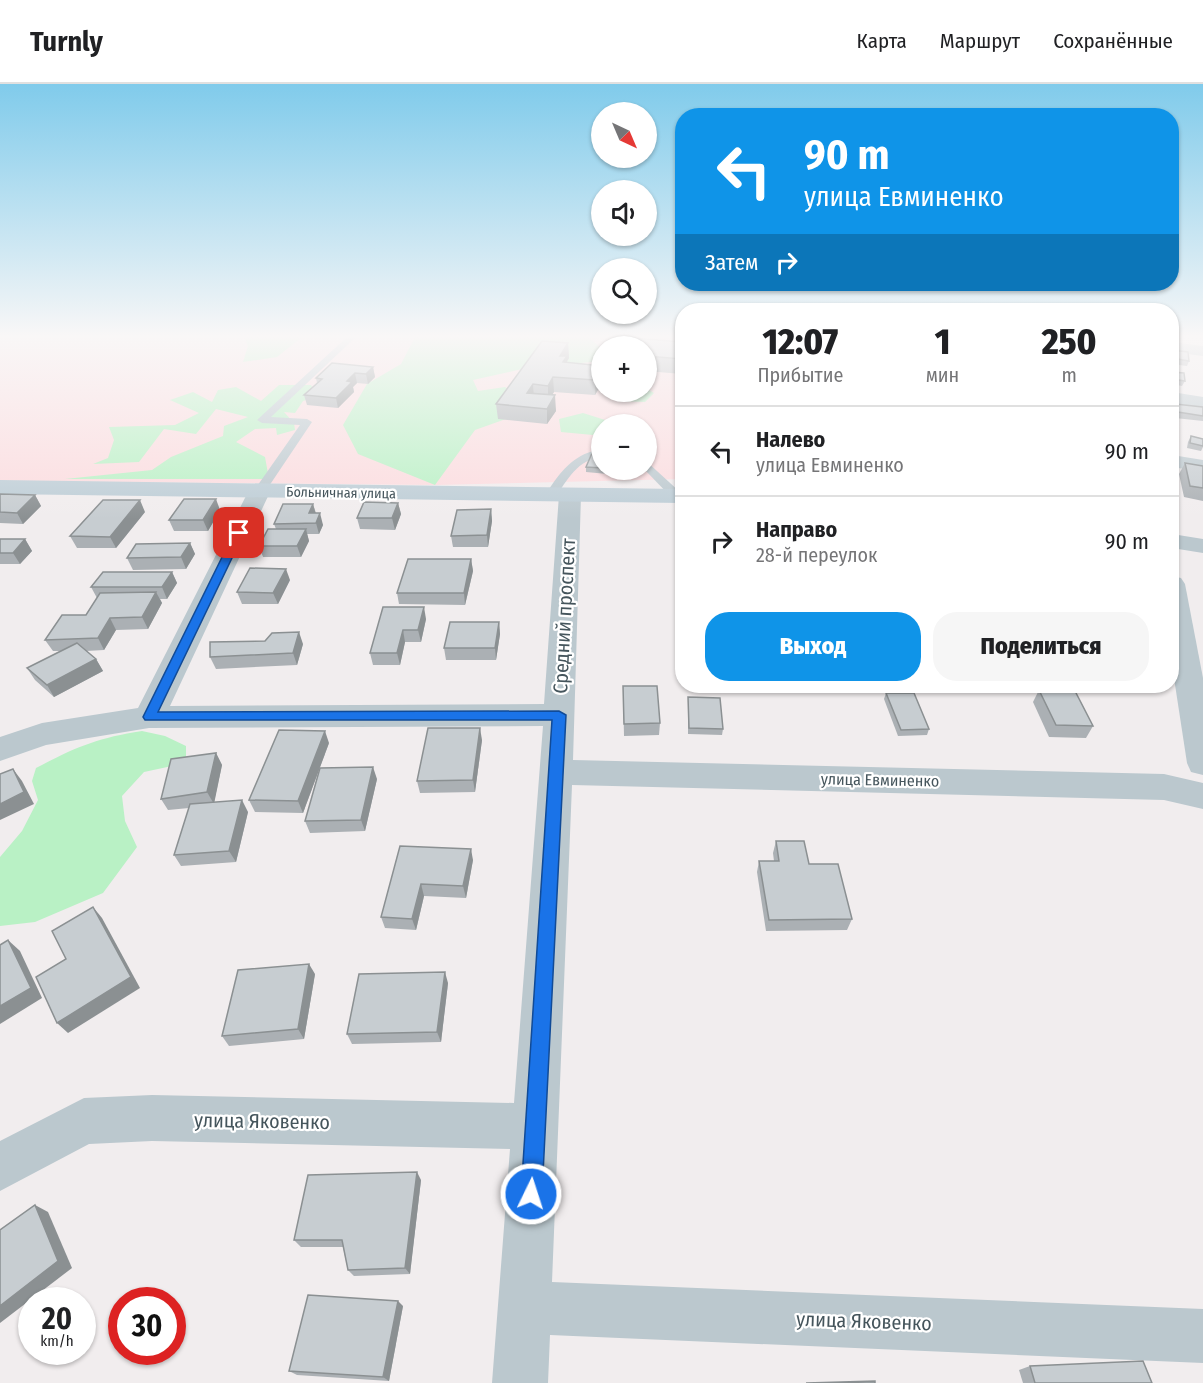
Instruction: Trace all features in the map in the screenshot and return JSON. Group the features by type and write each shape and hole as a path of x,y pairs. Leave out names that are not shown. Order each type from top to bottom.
{"main road":[{"name":"Больничная улица","path":"0,487 675,496"}],"street":[{"path":"1179,399 1203,403"},
{"path":"1179,462 1203,466"},
{"path":"149,717 259,492"},
{"name":"Средний проспект","path":"520,1383 559,715 560,495"},
{"path":"1179,542 1203,546"},
{"path":"1179,605 1192,644 1203,763"},
{"path":"0,749 42,734 149,717 559,715"},
{"name":"улица Евминенко","path":"556,772 1164,787 1203,796"},
{"name":"улица Яковенко","path":"0,1167 84,1121 152,1118 536,1127"},
{"name":"улица Яковенко","path":"525,1307 1203,1336"}],"lane":[{"path":"259,492 307,422 262,420 286,398"},
{"path":"560,495 574,463 591,455"},
{"path":"657,474 675,491"}],"shaded area":[{"path":"0,398 591,398 591,402 657,402 657,398 675,398 675,479 657,480 657,414 591,414 591,480 641,480 435,485 0,481"}],"green space":[{"path":"177,398 204,398 212,402 214,398 255,398 261,401 265,398 313,398 303,401 295,413 284,412 294,423 295,430 277,435 276,428 255,429 236,442 265,457 269,479 65,479 152,470 171,457 223,436 224,426 248,417 216,409 196,434 164,429 139,462 93,464 108,458 114,440 109,427 175,425 199,413 170,400"},
{"path":"359,398 521,398 537,408 475,430 435,485 358,454 343,425"},
{"path":"583,413 591,416 591,435 561,432 559,419"},
{"path":"142,731 165,736 186,746 186,763 144,772 122,796 125,821 137,847 103,893 35,922 0,926 0,857 22,831 38,800 32,781 36,768 87,744"}],"building":[{"path":"501,398 554,398 547,409 496,404"},
{"path":"1179,404 1203,407 1203,416 1179,412"},
{"path":"1191,436 1203,439 1203,446 1190,443"},
{"path":"591,455 591,467 586,467"},
{"path":"1185,463 1203,466 1203,488 1190,486"},
{"path":"0,494 35,495 17,513 0,512"},
{"path":"184,499 216,499 203,520 169,520"},
{"path":"103,500 140,500 110,537 70,536"},
{"path":"364,502 398,503 392,518 357,518"},
{"path":"283,504 313,504 309,513 320,513 316,523 274,524"},
{"path":"491,509 487,535 451,536 457,510"},
{"path":"268,529 306,529 297,546 259,546"},
{"path":"0,539 25,539 13,553 0,553"},
{"path":"190,543 181,557 127,558 136,544"},
{"path":"408,559 471,559 464,593 397,593"},
{"path":"250,568 286,569 273,593 237,592"},
{"path":"103,572 172,572 162,587 91,587"},
{"path":"156,592 142,617 110,618 98,638 45,640 62,615 86,615 100,593"},
{"path":"383,607 424,607 418,630 403,630 397,653 370,653"},
{"path":"450,622 499,622 495,648 444,648"},
{"path":"299,632 293,653 210,657 210,642 265,641 272,633"},
{"path":"77,643 96,659 47,685 27,668"},
{"path":"623,686 657,686 660,723 624,724"},
{"path":"886,693 914,693 929,729 901,730"},
{"path":"1040,693 1076,693 1093,726 1056,725"},
{"path":"688,697 720,698 723,729 689,728"},
{"path":"428,728 480,728 473,780 417,781"},
{"path":"279,730 325,731 298,801 249,800"},
{"path":"216,753 207,792 161,799 171,759"},
{"path":"373,767 361,820 305,821 320,768"},
{"path":"13,769 24,792 0,804 0,774"},
{"path":"242,800 229,851 174,855 190,804"},
{"path":"776,841 804,841 809,864 838,864 852,919 769,920 759,861 779,861"},
{"path":"400,846 471,849 463,886 421,884 412,919 381,917"},
{"path":"93,907 131,977 57,1023 36,977 66,959 52,931"},
{"path":"8,940 31,988 0,1006 0,945"},
{"path":"309,964 298,1029 222,1036 238,970"},
{"path":"445,972 437,1032 347,1034 359,974"},
{"path":"417,1172 405,1268 348,1270 342,1240 294,1240 308,1175"},
{"path":"35,1205 58,1261 24,1287 18,1287 18,1292 0,1306 0,1230"},
{"path":"308,1295 398,1301 383,1377 289,1371"},
{"path":"1143,1361 1152,1383 1035,1383 1030,1366"},
{"path":"875,1381 875,1383 806,1383"}],"route":[{"path":"239,533 149,717 559,715 531,1194"}]}
